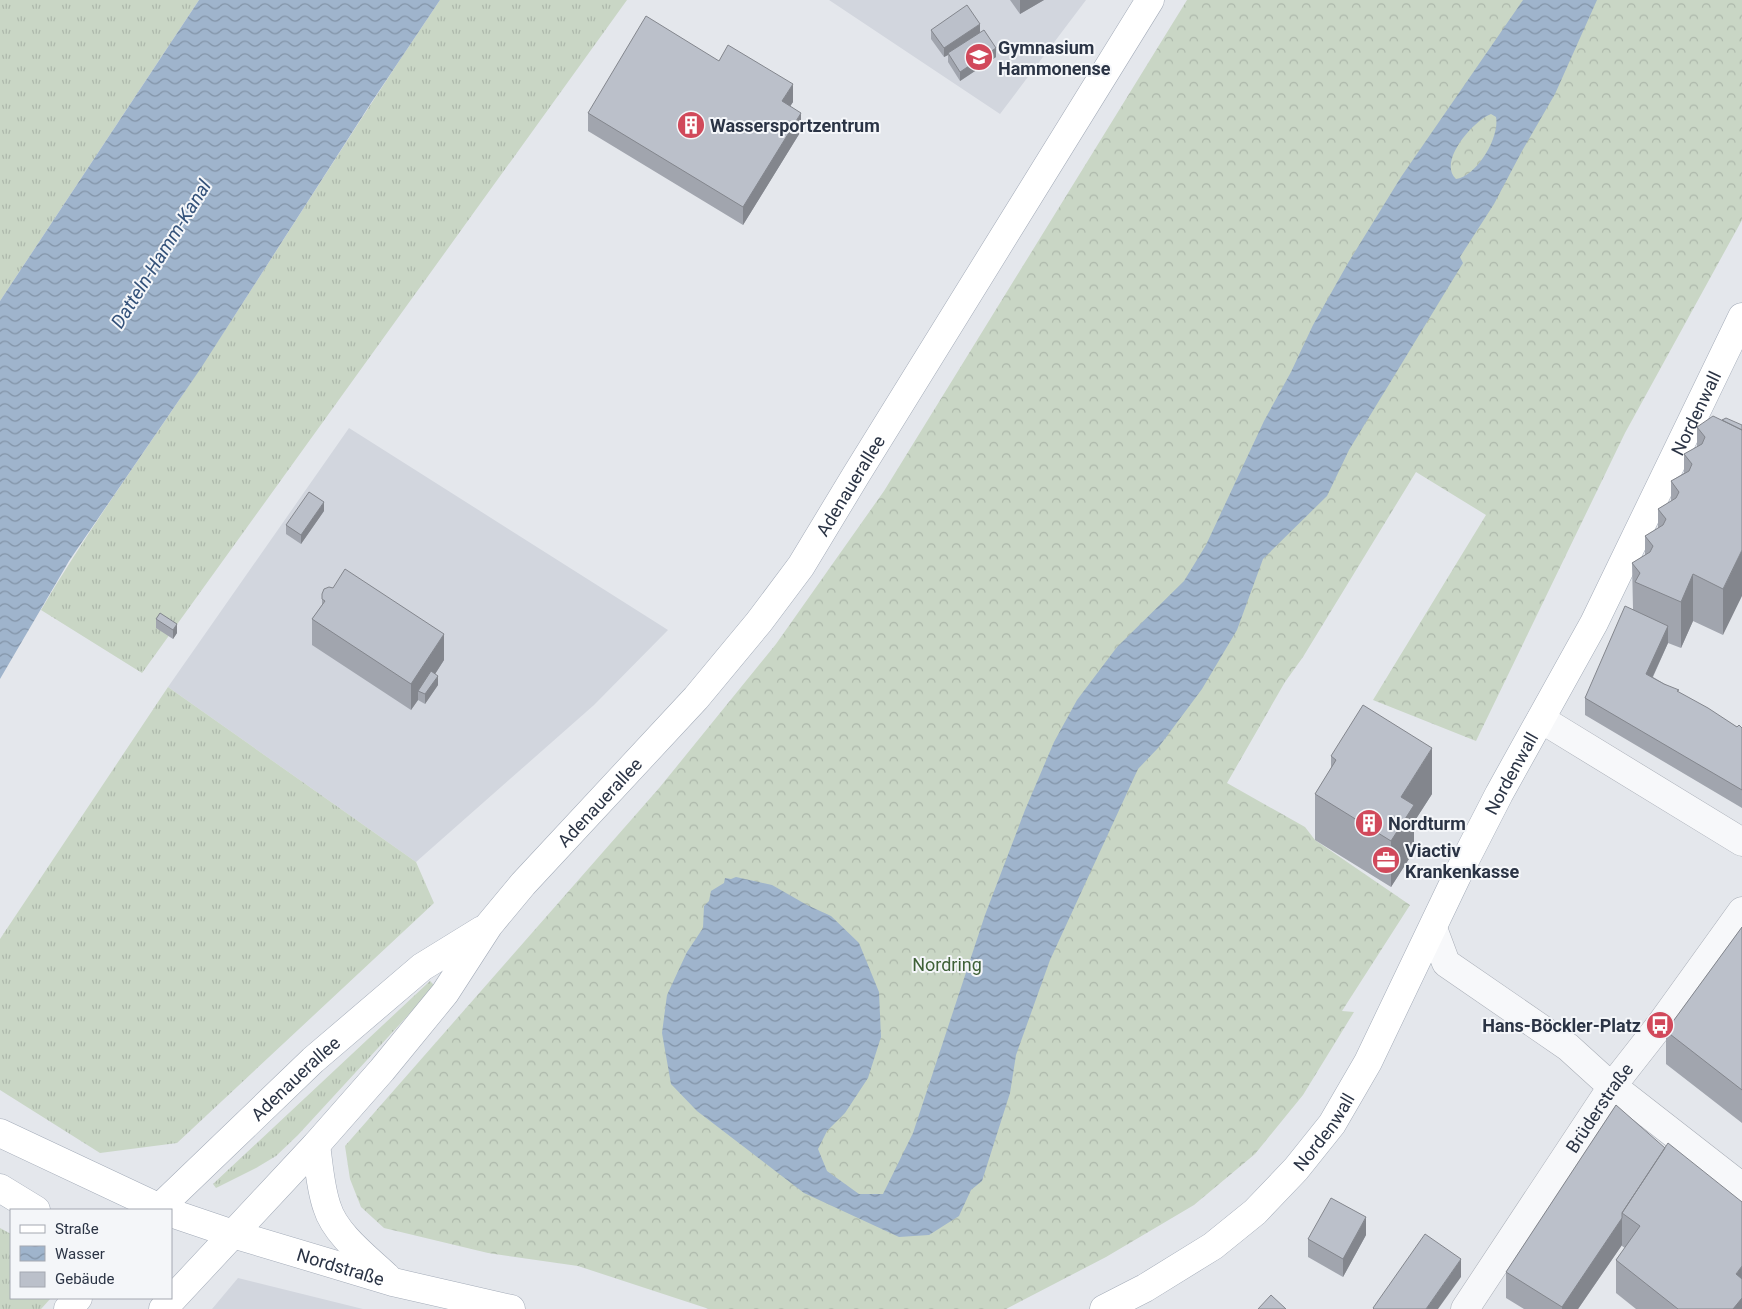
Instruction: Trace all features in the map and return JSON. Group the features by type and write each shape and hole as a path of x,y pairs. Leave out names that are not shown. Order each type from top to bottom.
{"main road":[{"name":"Adenauerallee","path":"172,1292 182,1273 233,1234 316,1145 382,1070 445,993 489,925 523,884 696,698 760,622 801,566 1150,0"},
{"name":"Nordenwall","path":"1104,1309 1145,1288 1213,1246 1255,1212 1296,1169 1332,1124 1368,1062 1499,794 1594,623 1742,317"},
{"name":"Adenauerallee","path":"164,1209 313,1060 422,967 489,925"},
{"name":"Nordstraße","path":"0,1133 161,1209"},
{"path":"316,1145 327,1209 338,1227 357,1249 393,1282"},
{"path":"0,1188 34,1209"},
{"name":"Nordstraße","path":"172,1213 233,1234 393,1282 511,1309"},
{"path":"68,1309 77,1299"}],"street":[{"path":"1541,719 1742,842"},
{"name":"Brüderstraße","path":"1465,1309 1613,1085 1660,1025 1742,911"},
{"path":"1432,928 1446,963 1568,1047 1601,1077 1742,1187"}],"shaded area":[{"name":"Gymnasium Hammonense","path":"829,0 1086,0 1000,114"},
{"path":"349,428 668,630 594,705 416,862 168,687"},
{"path":"238,1278 363,1309 212,1309"}],"green space":[{"path":"0,0 199,0 0,301"},
{"path":"440,0 627,0 142,673 41,610 79,548 201,367"},
{"name":"Nordring","path":"1187,0 1742,0 1742,220 1625,433 1476,741 1373,700 1486,515 1416,472 1303,657 1285,682 1227,783 1305,827 1315,840 1410,905 1342,1011 1354,1012 1303,1095 1255,1154 1194,1205 1106,1257 1006,1309 709,1309 578,1266 488,1253 384,1228 361,1207 350,1179 345,1146 660,787 776,644 884,491"},
{"path":"168,687 416,862 434,903 177,1143 100,1153 0,1090 0,939"},
{"path":"430,981 435,986 298,1135 276,1156 216,1188 213,1184"},
{"path":"0,1228 10,1233 10,1299 50,1299 41,1309 0,1309"}],"water":[{"name":"Datteln-Hamm-Kanal","path":"199,0 440,0 371,103 201,368 69,561 0,679 0,301"},
{"path":"1523,0 1597,0 1555,94 1494,204 1460,257 1463,263 1349,450 1327,496 1263,559 1237,630 1202,689 1158,748 1138,769 1050,960 1016,1055 1010,1093 982,1181 971,1190 959,1216 929,1235 899,1237 804,1193 697,1111 671,1084 662,1033 667,995 687,952 703,928 704,906 709,901 711,891 724,883 725,878 731,879 736,877 772,885 831,916 859,943 879,992 881,1037 868,1078 845,1113 827,1131 818,1149 827,1171 859,1194 883,1194 913,1133 985,915 1025,810 1054,742 1077,700 1117,647 1184,581 1206,545 1264,421 1291,372 1313,325 1348,263 1401,177","holes":["1491,114 1496,117 1491,145 1472,171 1456,179 1451,172 1451,163 1460,142 1484,118"]}],"building":[{"path":"967,5 980,24 944,48 931,30"},
{"name":"Wassersportzentrum","path":"646,16 719,61 728,45 793,84 782,101 801,113 743,207 588,113"},
{"path":"984,30 996,48 960,72 948,53"},
{"path":"1713,416 1742,430 1742,550 1723,589 1693,574 1681,602 1635,582 1640,573 1632,563 1650,552 1653,546 1645,536 1663,525 1666,519 1658,509 1676,498 1679,492 1671,481 1689,471 1692,464 1684,454 1702,444 1705,437 1697,427"},
{"path":"1726,418 1742,425 1742,430 1722,420"},
{"path":"309,492 324,502 301,535 286,525"},
{"path":"345,569 444,634 411,684 312,619 325,601 322,599 324,589 333,588"},
{"path":"1625,606 1668,626 1646,674 1679,690 1677,691 1737,727 1739,725 1742,728 1742,790 1585,698"},
{"path":"160,613 177,624 173,630 156,619"},
{"path":"431,671 438,676 425,694 418,691"},
{"path":"1363,705 1432,748 1401,797 1414,805 1391,841 1315,794 1336,760 1331,756"},
{"path":"1742,927 1742,1090 1666,1031"},
{"path":"1616,1105 1665,1148 1622,1213 1622,1218 1562,1307 1506,1272"},
{"path":"1668,1143 1742,1202 1742,1266 1736,1274 1742,1279 1742,1298 1733,1309 1678,1309 1616,1260 1640,1226 1622,1213"},
{"path":"1331,1198 1366,1217 1343,1259 1308,1239"},
{"path":"1425,1234 1461,1259 1426,1309 1374,1309 1373,1308"},
{"path":"1271,1295 1286,1309 1258,1309"}],"place":[{"name":"Gymnasium Hammonense","path":"979,57"},
{"name":"Wassersportzentrum","path":"691,125"},
{"name":"Nordturm","path":"1369,823"},
{"name":"Viactiv Krankenkasse","path":"1386,860"},
{"name":"Hans-Böckler-Platz","path":"1660,1025"}]}
